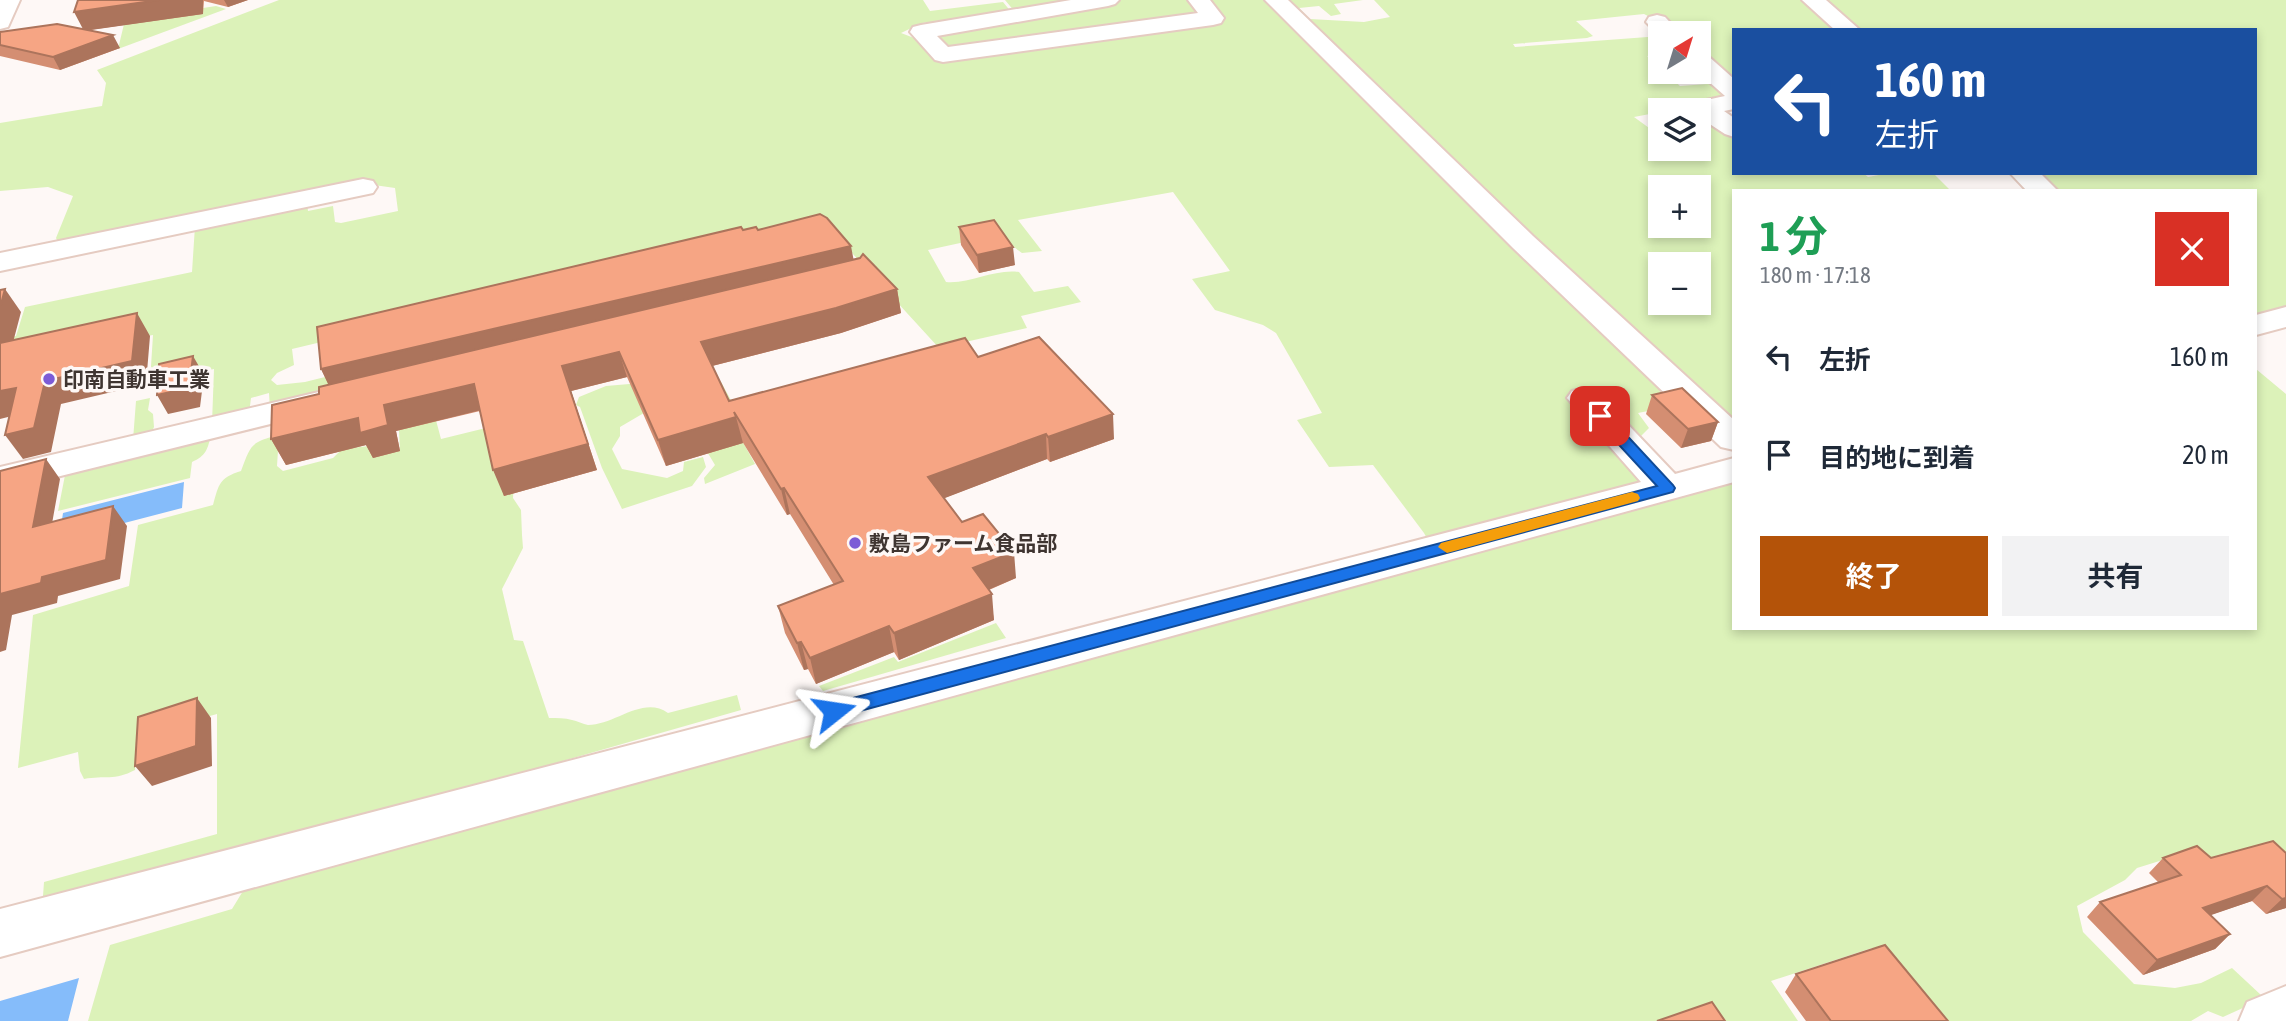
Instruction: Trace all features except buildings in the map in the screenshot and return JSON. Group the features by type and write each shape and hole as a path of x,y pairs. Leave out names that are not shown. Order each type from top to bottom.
{"street":[{"path":"0,22 9,0"},
{"path":"1108,0 921,32 943,55 1213,18 1199,0"},
{"path":"1276,0 1523,242 1732,437"},
{"path":"1813,0 1847,28"},
{"path":"1712,72 1732,90"},
{"path":"1732,102 1706,107 1706,110 1732,128"},
{"path":"2025,175 2043,189"},
{"path":"0,262 363,187"},
{"path":"2257,325 2286,317"},
{"path":"0,479 352,394"},
{"path":"1584,398 1667,488"},
{"path":"0,933 1732,471"},
{"path":"2267,1021 2286,1013"}],"green space":[{"path":"279,0 923,0 930,11 1003,2 1012,13 1015,12 1005,0 1363,0 1334,4 1341,14 1331,16 1319,6 1299,8 1310,19 1364,22 1390,17 1374,0 2286,0 2286,311 2257,317 2257,189 2050,189 2033,175 2257,175 2257,28 1732,28 1732,84 1712,68 1712,21 1658,21 1644,14 1576,21 1593,36 1513,44 1515,47 1648,37 1648,84 1680,86 1721,83 1732,92 1732,98 1711,102 1711,98 1648,98 1648,114 1634,117 1648,127 1648,161 1711,161 1711,124 1721,124 1732,132 1732,175 1935,175 1949,189 1732,189 1732,429 1664,366 1688,403 1638,413 1649,428 1640,437 1652,482 1627,503 1732,476 1732,630 2257,630 2257,370 2286,394 2286,880 2196,867 2182,854 2137,868 2125,880 2077,906 2083,932 2134,984 2175,988 2201,983 2232,968 2261,995 2256,1002 2223,1017 2208,1011 2191,1021 1947,1021 1909,974 1872,948 1771,981 1798,1021 88,1021 110,945 232,909 243,891 1439,560 1424,533 1373,465 1329,467 1297,420 1322,413 1276,333 1263,325 1215,310 1192,279 1230,271 1173,192 1018,220 1042,251 1022,253 997,235 928,250 946,282 1019,272 1034,292 1068,286 1081,302 1021,316 1027,328 939,348 852,253 762,237 292,349 294,365 277,373 271,380 277,385 305,382 341,373 356,387 270,409 269,393 251,398 249,414 212,423 214,369 150,382 153,335 0,362 0,339 16,336 25,307 192,272 195,226 307,203 308,211 333,206 335,222 341,223 398,211 395,188 367,184 60,246 56,238 73,196 48,187 0,191 0,123 102,106 106,83 97,70","holes":["1012,13 922,41 901,33 922,23"]},
{"path":"216,6 226,9 118,49 125,20"},
{"path":"490,368 514,479 513,498 521,510 523,548 502,589 514,640 523,641 549,718 567,719 588,725 598,724 639,709 658,708 668,713 737,695 741,710 42,910 44,882 217,834 217,714 138,736 135,770 115,777 84,779 80,771 78,752 18,768 33,615 129,586 138,525 213,505 221,483 228,476 241,471 250,450 257,442 279,435 277,466 283,471 333,458 342,449 369,446 400,451 398,410 433,409 441,439 494,426"},
{"path":"721,382 743,422 734,426 755,464 705,484 704,478 715,465 703,445 711,385"},
{"path":"641,383 649,410 620,427 620,436 612,449 622,469 667,478 683,471 684,462 703,457 706,467 692,486 622,509 602,468 580,407 576,405 579,397 606,386"},
{"path":"150,398 148,410 153,414 154,427 150,436 133,440 136,401"},
{"path":"211,434 206,451 192,462 190,478 58,511 66,470"},
{"path":"996,623 1006,638 823,691 819,686 894,657 898,662"}],"water":[{"path":"184,482 182,508 59,540 63,513"},
{"path":"79,978 68,1021 0,1021 0,1001"}],"slow traffic":[{"path":"1447,547 1632,498"}],"place":[{"name":"印南自動車工業","path":"49,379"},
{"name":"敷島ファーム食品部","path":"855,543"}],"route":[{"path":"834,711 1667,488 1600,416"}]}
